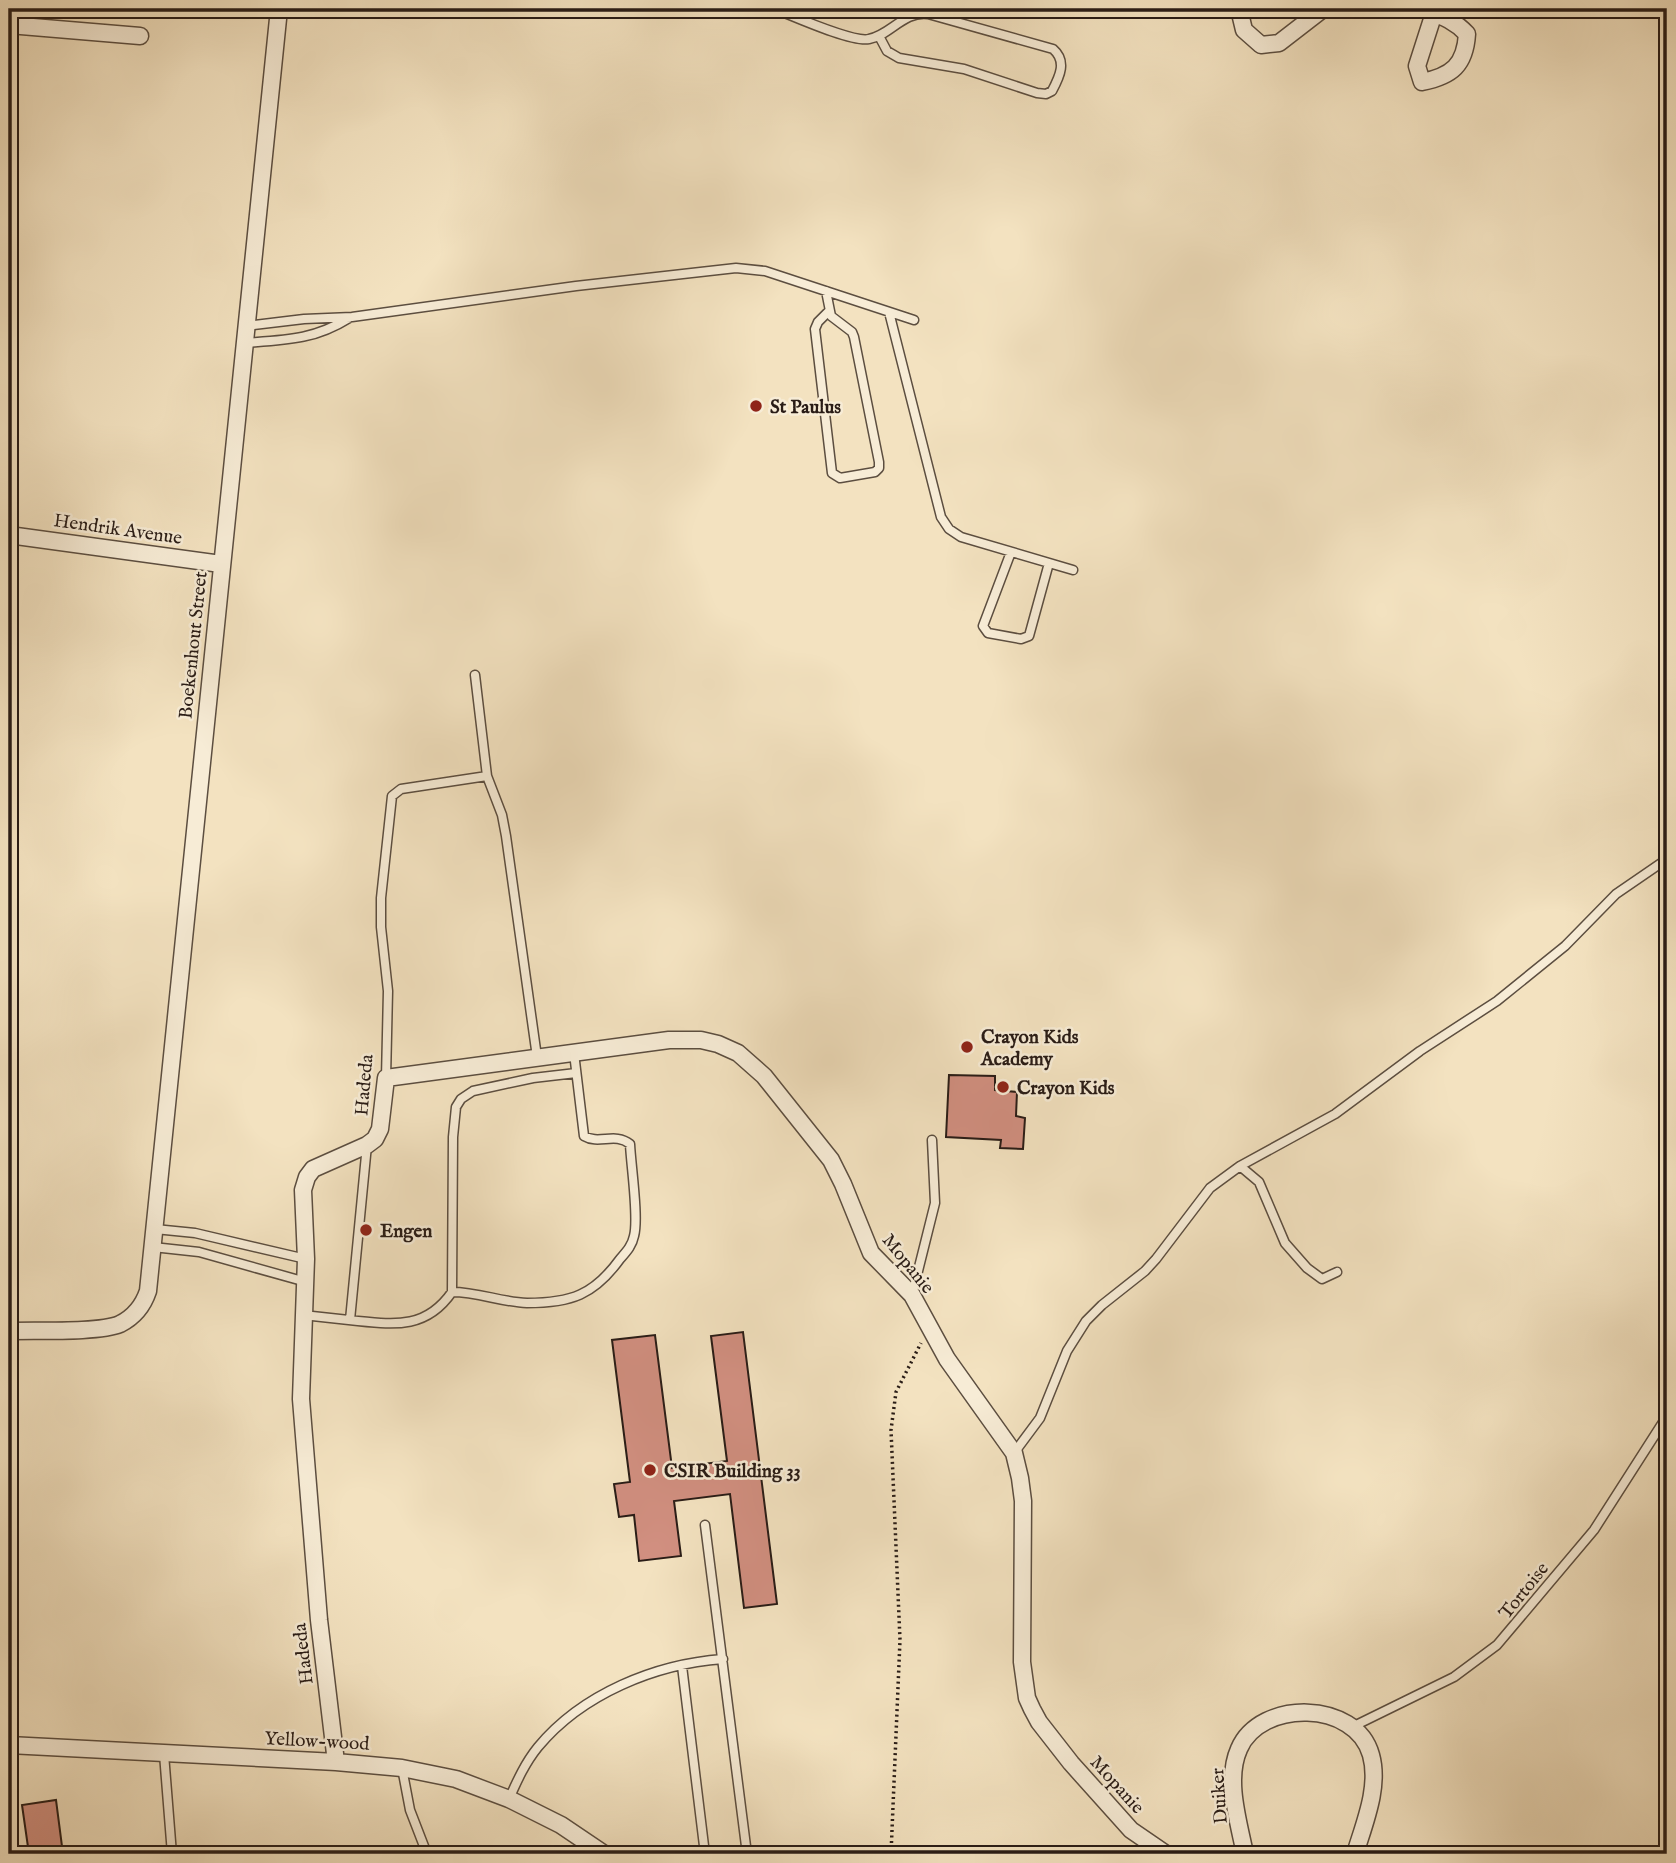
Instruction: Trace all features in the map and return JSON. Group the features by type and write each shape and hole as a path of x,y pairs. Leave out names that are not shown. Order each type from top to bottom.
{"street":[{"name":"Boekenhout Street","path":"9,1331 114,1326 128,1320 139,1309 149,1285 279,9"},
{"path":"1239,9 1244,30 1261,45 1279,43 1323,9"},
{"path":"9,25 141,36"},
{"name":"Hendrik Avenue","path":"9,535 221,564"},
{"name":"Mopanie","path":"386,1078 680,1038 710,1042 738,1053 764,1076 831,1160 871,1253 912,1295 947,1359 1014,1453 1023,1501 1022,1662 1027,1698 1039,1723 1132,1830 1166,1854"},
{"name":"Hadeda","path":"336,1762 319,1620 300,1381 306,1282 303,1198 307,1177 318,1166 375,1139 380,1129 386,1078"},
{"name":"Duiker","path":"1245,1854 1233,1773 1239,1748 1248,1734 1270,1719 1299,1713 1322,1714 1352,1727"},
{"path":"1352,1727 1369,1749 1374,1770 1372,1793 1356,1854"},
{"name":"Yellow-wood","path":"9,1745 336,1762 402,1768 456,1779 509,1798 561,1825 604,1854"}],"lane":[{"path":"775,9 855,39 866,40 879,36 910,16 928,14 1053,49 1060,58 1061,67 1052,91 1046,94 1037,93 964,69 899,58 887,51 879,36"},
{"path":"245,335 304,319 352,317 576,286 736,268 765,271 914,320"},
{"path":"826,291 829,311 834,320 852,332 854,337 879,462 879,468 875,472 840,478 832,473 815,329 829,311"},
{"path":"889,312 941,517 949,529 961,537 1073,570"},
{"path":"245,335 309,337 352,317"},
{"path":"1011,552 983,626 988,633 1021,639 1029,636 1049,563"},
{"path":"475,675 487,776 502,814 506,836 537,1057"},
{"name":"Hadeda","path":"386,1078 388,991 381,927 381,898 392,796 401,789 487,776"},
{"path":"1014,1453 1040,1418 1067,1351 1086,1321 1145,1271 1210,1188 1240,1166 1324,1121 1420,1051 1497,1001 1564,946 1615,894 1667,859"},
{"path":"452,1292 478,1293 517,1302 559,1300 589,1292 598,1286 631,1246 635,1230 630,1144 619,1138 594,1140 584,1136 573,1053"},
{"path":"303,1315 398,1325 428,1315 445,1303 452,1292 453,1136 456,1107 461,1099 473,1091 533,1078 576,1073"},
{"path":"912,1295 935,1203 932,1140"},
{"path":"350,1320 367,1145"},
{"path":"1240,1166 1259,1182 1285,1243 1307,1268 1322,1279 1337,1272"},
{"path":"155,1229 195,1233 306,1259"},
{"path":"153,1247 199,1252 306,1282"},
{"name":"Tortoise","path":"1352,1727 1454,1677 1497,1645 1594,1530 1667,1416"},
{"path":"705,1525 747,1854"},
{"path":"509,1798 532,1755 568,1718 612,1690 641,1676 682,1665 723,1659"},
{"path":"682,1665 705,1854"},
{"path":"164,1754 172,1854"},
{"path":"402,1768 410,1810 427,1854"}],"path":[{"path":"891,1854 900,1640 891,1430 896,1392 922,1339"}],"building":[{"path":"949,1075 995,1076 995,1090 1017,1092 1016,1116 1025,1118 1023,1149 1000,1148 1001,1140 946,1137"},
{"name":"CSIR Building 33","path":"743,1332 777,1604 744,1608 730,1494 674,1501 681,1556 639,1561 634,1515 619,1517 614,1484 630,1482 612,1340 655,1335 672,1468 727,1461 711,1336"},
{"path":"56,1800 63,1854 29,1854 22,1805"}],"place":[{"name":"St Paulus","path":"756,406"},
{"name":"Crayon Kids Academy","path":"967,1047"},
{"name":"Crayon Kids","path":"1003,1087"},
{"name":"Engen","path":"366,1230"},
{"name":"CSIR Building 33","path":"650,1470"}]}
